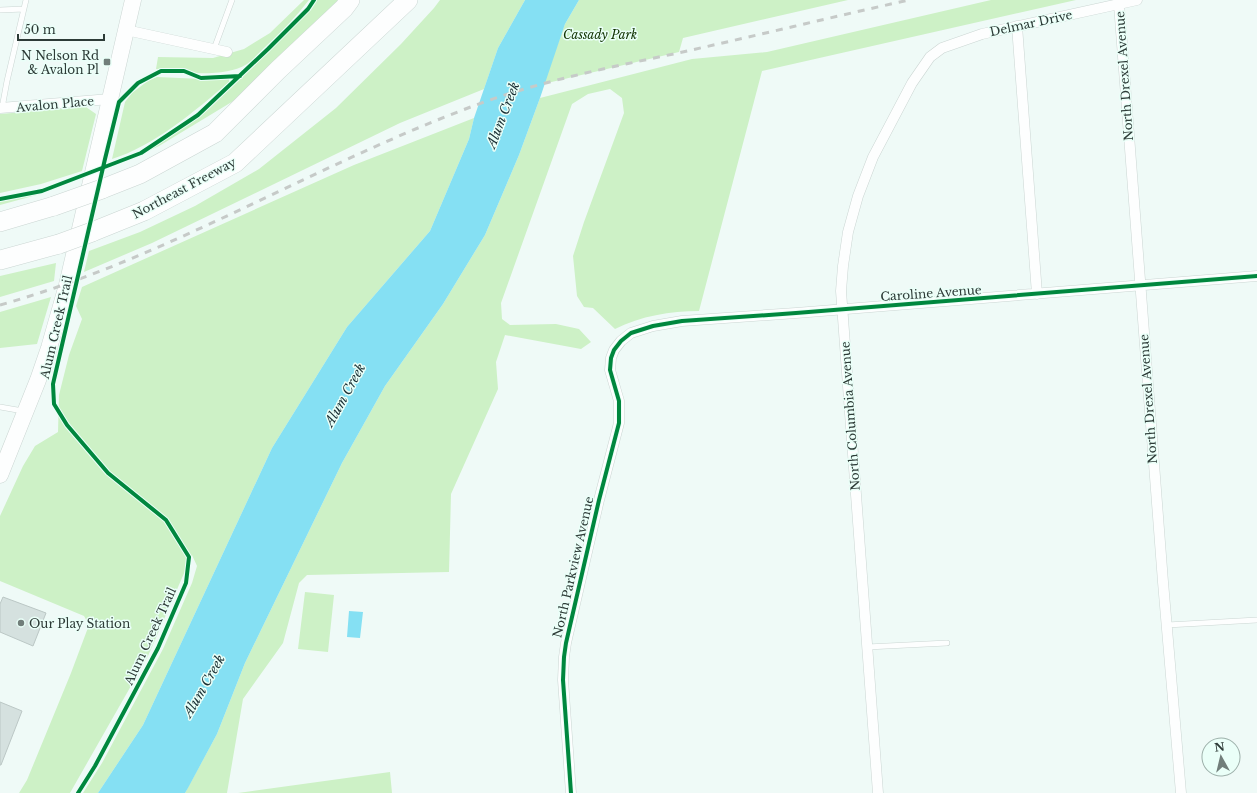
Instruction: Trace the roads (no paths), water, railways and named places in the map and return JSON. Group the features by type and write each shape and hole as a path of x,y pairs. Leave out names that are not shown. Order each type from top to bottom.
{"highway":[{"path":"0,222 54,206 140,174 215,133 278,70 344,8 350,0"},
{"name":"Northeast Freeway","path":"0,260 59,244 144,211 235,163 408,0"}],"main road":[{"path":"0,475 26,412 47,354 67,285 134,0"}],"street":[{"name":"Delmar Drive","path":"930,57 942,48 982,34 1137,0"},
{"name":"North Drexel Avenue","path":"1118,4 1166,625 1181,793"},
{"path":"1017,26 1037,294"},
{"path":"126,30 226,52"},
{"name":"North Columbia Avenue","path":"878,793 842,310 842,266 848,232 858,196 873,157 912,84 930,57"},
{"name":"Avalon Place","path":"1,108 110,99"},
{"name":"Caroline Avenue","path":"614,350 621,341 631,333 647,327 682,321 842,310 1257,276"},
{"name":"North Parkview Avenue","path":"571,793 563,680 564,657 585,558 619,423 619,401 610,370 611,358 614,350"}],"lane":[{"path":"1,108 26,0"},
{"path":"214,49 232,0"},
{"path":"0,10 24,9"},
{"path":"0,407 26,412"},
{"path":"1166,625 1257,620"},
{"path":"867,647 947,643"}],"water":[{"name":"Alum Creek","path":"525,0 579,0 565,24 519,155 485,235 443,304 385,386 342,463 245,663 217,734 188,788 185,793 98,793 143,725 272,448 347,327 430,231 469,139 474,118 498,48"},
{"path":"349,611 363,612 360,638 347,637"}],"railway":[{"path":"0,305 61,286 120,263 236,212 409,132 493,99 572,76 707,47 909,0"}],"place":[{"name":"N Nelson Rd & Avalon Pl","path":"107,62"},
{"name":"Our Play Station","path":"21,623"}],"park label":[{"name":"Cassady Park","path":"600,34"}]}
